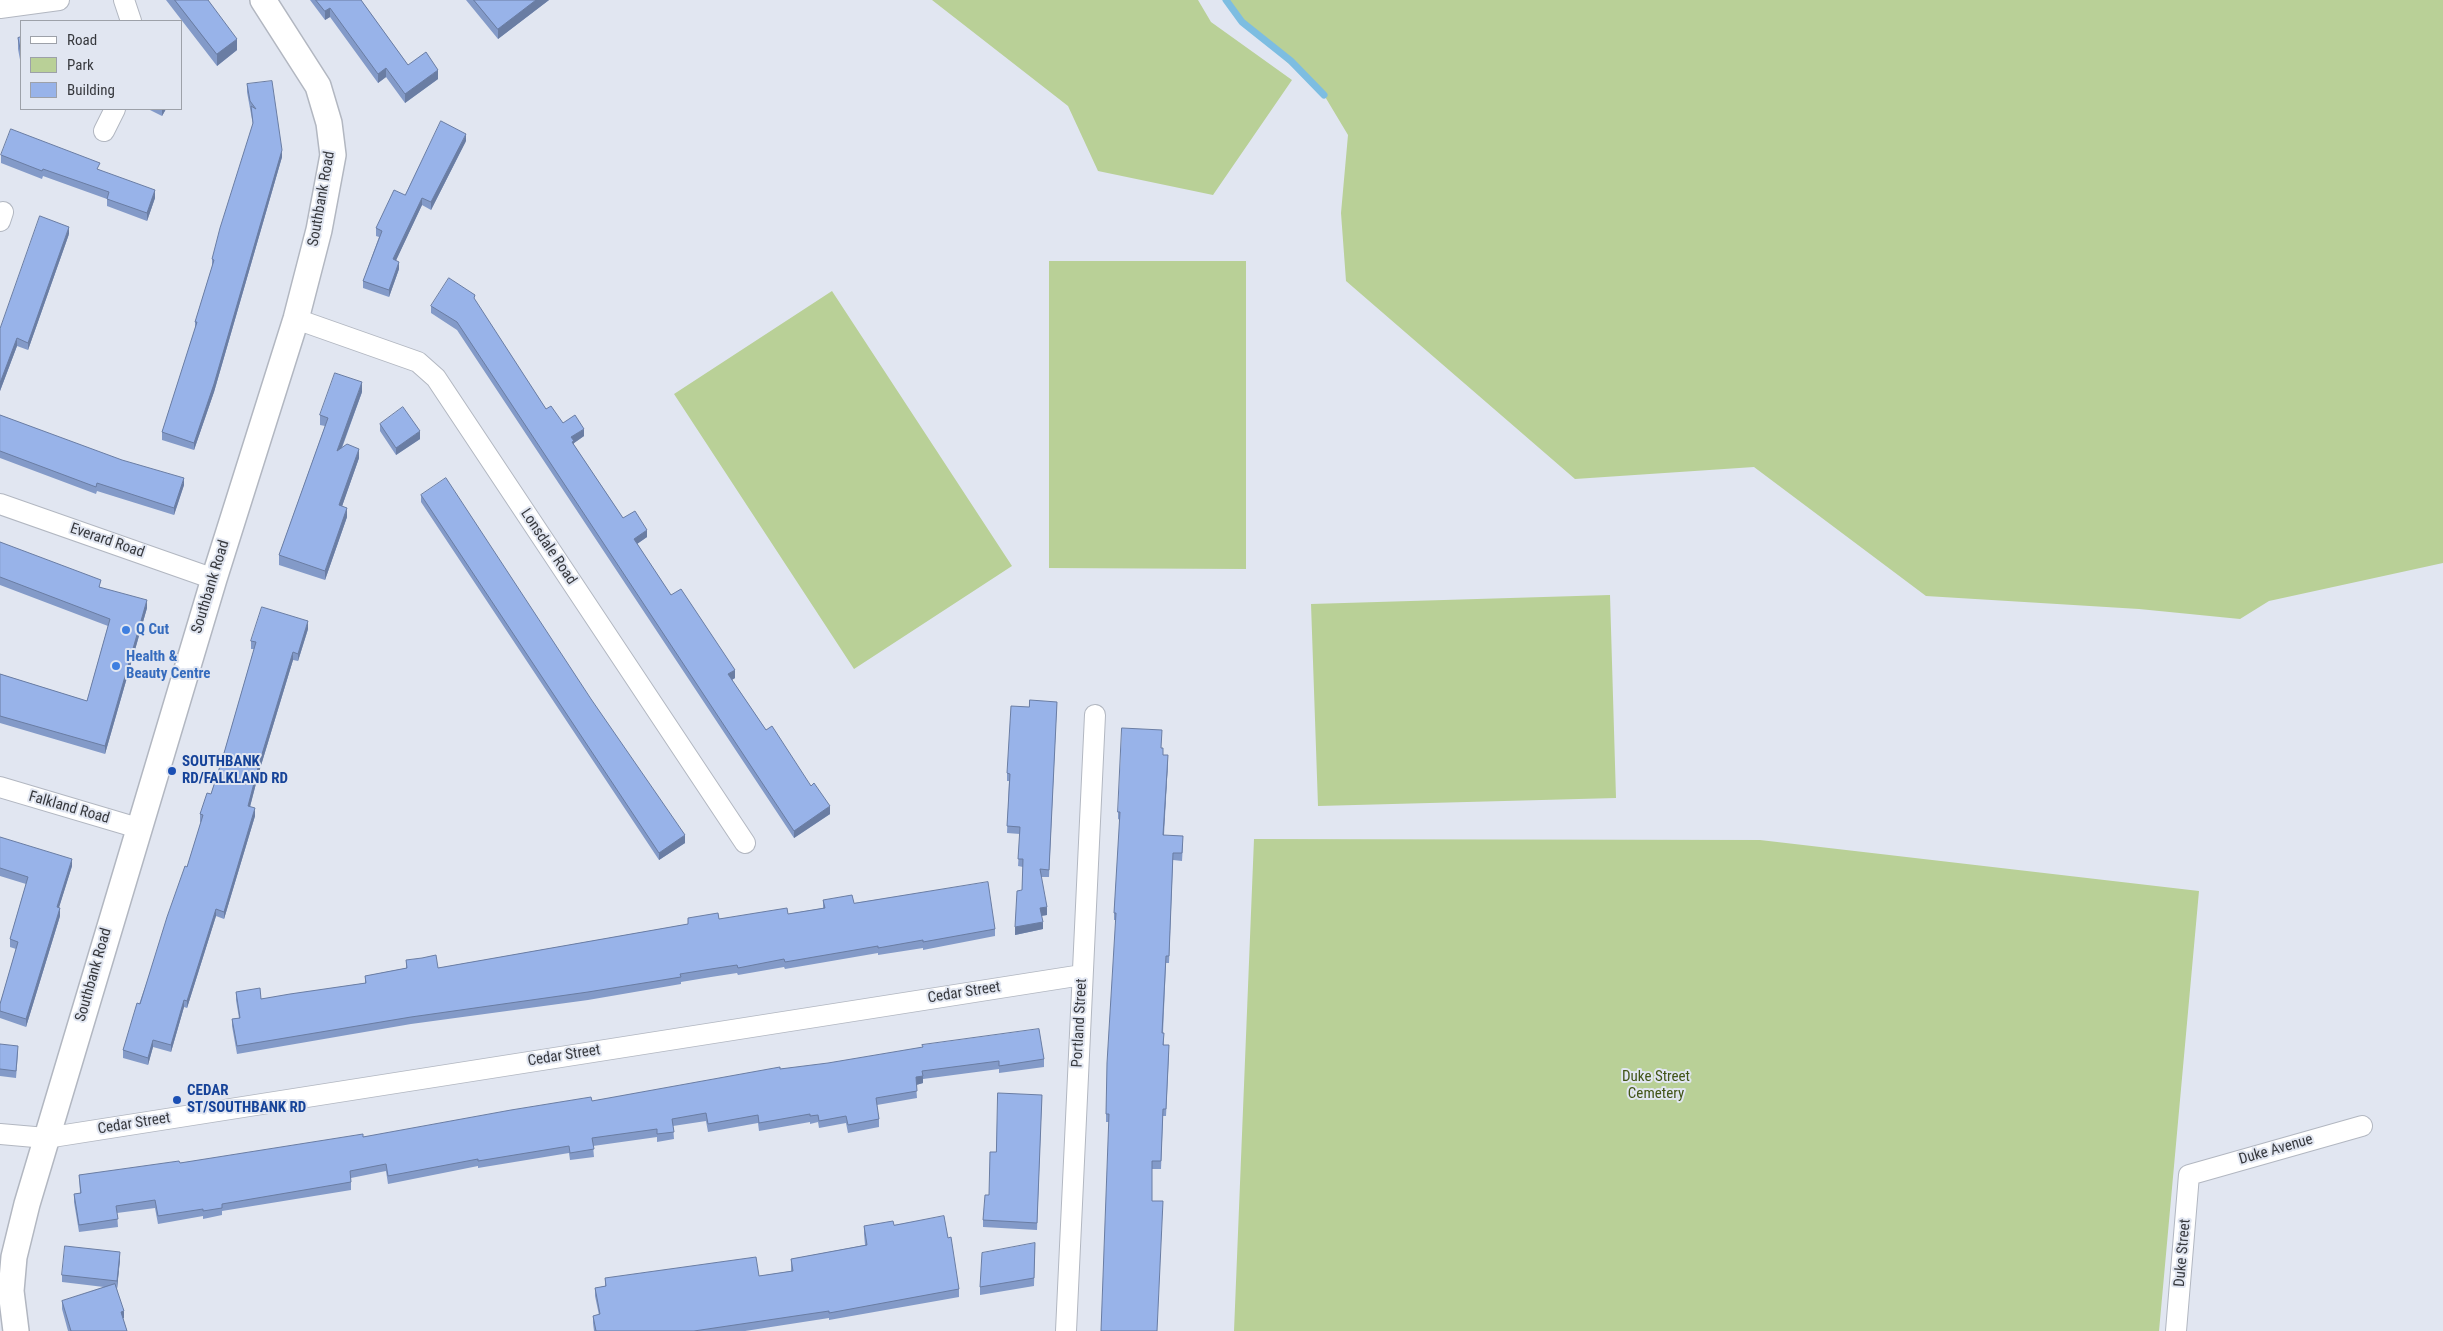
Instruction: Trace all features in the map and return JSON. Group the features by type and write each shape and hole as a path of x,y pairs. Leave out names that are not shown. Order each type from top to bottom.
{"street":[{"path":"0,8 60,0"},
{"path":"124,0 131,20"},
{"name":"Southbank Road","path":"16,1331 11,1291 14,1257 26,1204 138,828 296,319 319,230 333,155 329,123 318,86 263,0"},
{"path":"104,131 115,110"},
{"name":"Lonsdale Road","path":"296,319 418,362 436,378 745,843"},
{"name":"Everard Road","path":"0,504 214,579"},
{"name":"Portland Street","path":"1066,1331 1096,715"},
{"name":"Falkland Road","path":"0,787 138,828"},
{"name":"Cedar Street","path":"0,1134 46,1138 1082,975"},
{"name":"Duke Avenue","path":"2189,1175 2362,1126"},
{"name":"Duke Street","path":"2176,1331 2189,1175"}],"green space":[{"path":"932,0 1198,0 1211,22 1292,80 1213,195 1098,171 1068,106"},
{"path":"1226,0 2443,0 2443,563 2269,601 2240,619 2139,609 1926,596 1754,467 1575,479 1346,281 1341,213 1348,135 1324,95 1242,22"},
{"path":"1049,261 1246,261 1246,569 1049,568"},
{"path":"832,291 1012,566 854,669 674,394"},
{"path":"1610,595 1616,798 1318,806 1311,604"},
{"name":"Duke Street Cemetery","path":"1254,839 1760,840 2199,891 2159,1331 1234,1331"}],"building":[{"path":"175,0 208,0 237,39 217,54"},
{"path":"316,0 361,0 408,65 426,52 438,70 405,94 386,68 378,74 330,8 325,11"},
{"path":"474,0 536,0 498,29"},
{"path":"272,81 282,150 214,384 194,443 162,432 197,322 195,322 214,260 212,259 220,228 253,123 251,106 256,109 250,101 247,84"},
{"path":"441,121 466,134 431,202 422,198 393,259 399,262 389,290 363,281 382,231 376,228 394,190 405,195"},
{"path":"11,129 100,163 97,169 155,190 147,213 107,199 109,192 43,169 42,171 1,155"},
{"path":"40,216 69,227 28,343 17,338 0,383 0,329"},
{"path":"449,278 475,295 474,298 546,409 551,406 563,423 575,415 584,429 571,437 574,441 572,442 623,518 635,511 647,530 634,539 671,595 681,589 735,670 728,674 766,730 772,726 811,786 814,783 830,806 794,831 457,322 431,306"},
{"path":"335,373 362,382 337,451 347,444 359,449 339,505 347,508 325,571 279,555 328,418 320,415"},
{"path":"403,407 420,431 396,448 380,424"},
{"path":"0,415 122,460 184,478 174,508 97,483 96,487 0,451"},
{"path":"446,478 591,699 685,835 659,853 421,495"},
{"path":"0,542 101,580 99,587 147,600 105,746 0,716 0,674 87,701 110,619 0,577"},
{"path":"262,607 308,621 298,654 293,652 259,764 248,806 255,808 224,912 216,909 187,1001 184,1000 171,1045 153,1040 148,1058 123,1050 137,1003 140,1004 167,917 185,866 187,867 203,815 200,814 207,793 211,794 222,760 256,642 251,641"},
{"path":"1030,700 1057,702 1049,870 1040,869 1047,907 1040,908 1043,922 1015,927 1017,891 1022,890 1023,859 1018,859 1020,827 1007,826 1010,774 1007,773 1011,706 1029,707"},
{"path":"1122,728 1162,730 1161,748 1163,748 1163,755 1168,755 1163,835 1183,836 1182,853 1173,853 1169,956 1166,956 1162,1033 1164,1033 1163,1045 1169,1045 1166,1109 1163,1109 1161,1161 1152,1161 1152,1201 1163,1201 1157,1331 1101,1331 1109,1114 1106,1114 1107,1063 1116,913 1114,913 1120,812 1118,812"},
{"path":"0,837 72,859 57,907 60,908 26,1019 0,1011 0,1004 18,942 10,939 28,877 0,868"},
{"path":"988,882 995,929 923,942 923,940 878,948 878,946 785,962 784,959 738,968 737,965 711,969 680,974 681,977 411,1017 237,1046 232,1019 240,1018 236,992 260,988 261,999 366,983 365,976 407,968 406,960 436,955 438,968 688,924 688,918 718,913 719,919 787,908 788,914 825,908 823,900 852,895 854,903"},
{"path":"1039,1029 1044,1059 999,1066 999,1061 922,1071 923,1076 916,1077 917,1091 876,1098 879,1119 848,1125 846,1116 819,1121 818,1115 810,1116 810,1114 759,1123 758,1115 708,1124 706,1113 672,1119 674,1132 657,1134 657,1129 592,1138 594,1149 570,1153 569,1146 478,1161 478,1159 388,1176 386,1164 350,1171 351,1182 222,1204 222,1208 203,1211 203,1209 158,1216 155,1200 116,1206 118,1219 79,1225 74,1194 81,1193 79,1175 179,1161 180,1163 363,1134 363,1137 591,1097 592,1101 780,1067 780,1069 828,1063 923,1047 922,1045"},
{"path":"0,1044 18,1046 16,1071 0,1069"},
{"path":"998,1093 1042,1095 1037,1223 983,1220 985,1195 989,1195 990,1152 996,1152"},
{"path":"944,1216 948,1238 951,1237 959,1289 829,1313 829,1311 694,1331 596,1331 593,1316 600,1314 595,1288 606,1286 605,1278 756,1257 759,1276 793,1271 791,1259 867,1245 864,1226 893,1221 894,1225"},
{"path":"1035,1243 1034,1278 980,1287 982,1253"},
{"path":"65,1246 120,1252 117,1281 62,1275"},
{"path":"115,1284 124,1311 121,1312 127,1331 71,1331 62,1301"}],"waterway":[{"path":"1226,0 1242,22 1291,61 1324,95"}],"place":[{"name":"Q Cut","path":"126,630"},
{"name":"Health & Beauty Centre","path":"116,666"},
{"name":"SOUTHBANK RD/FALKLAND RD","path":"172,771"},
{"name":"CEDAR ST/SOUTHBANK RD","path":"177,1100"}]}
